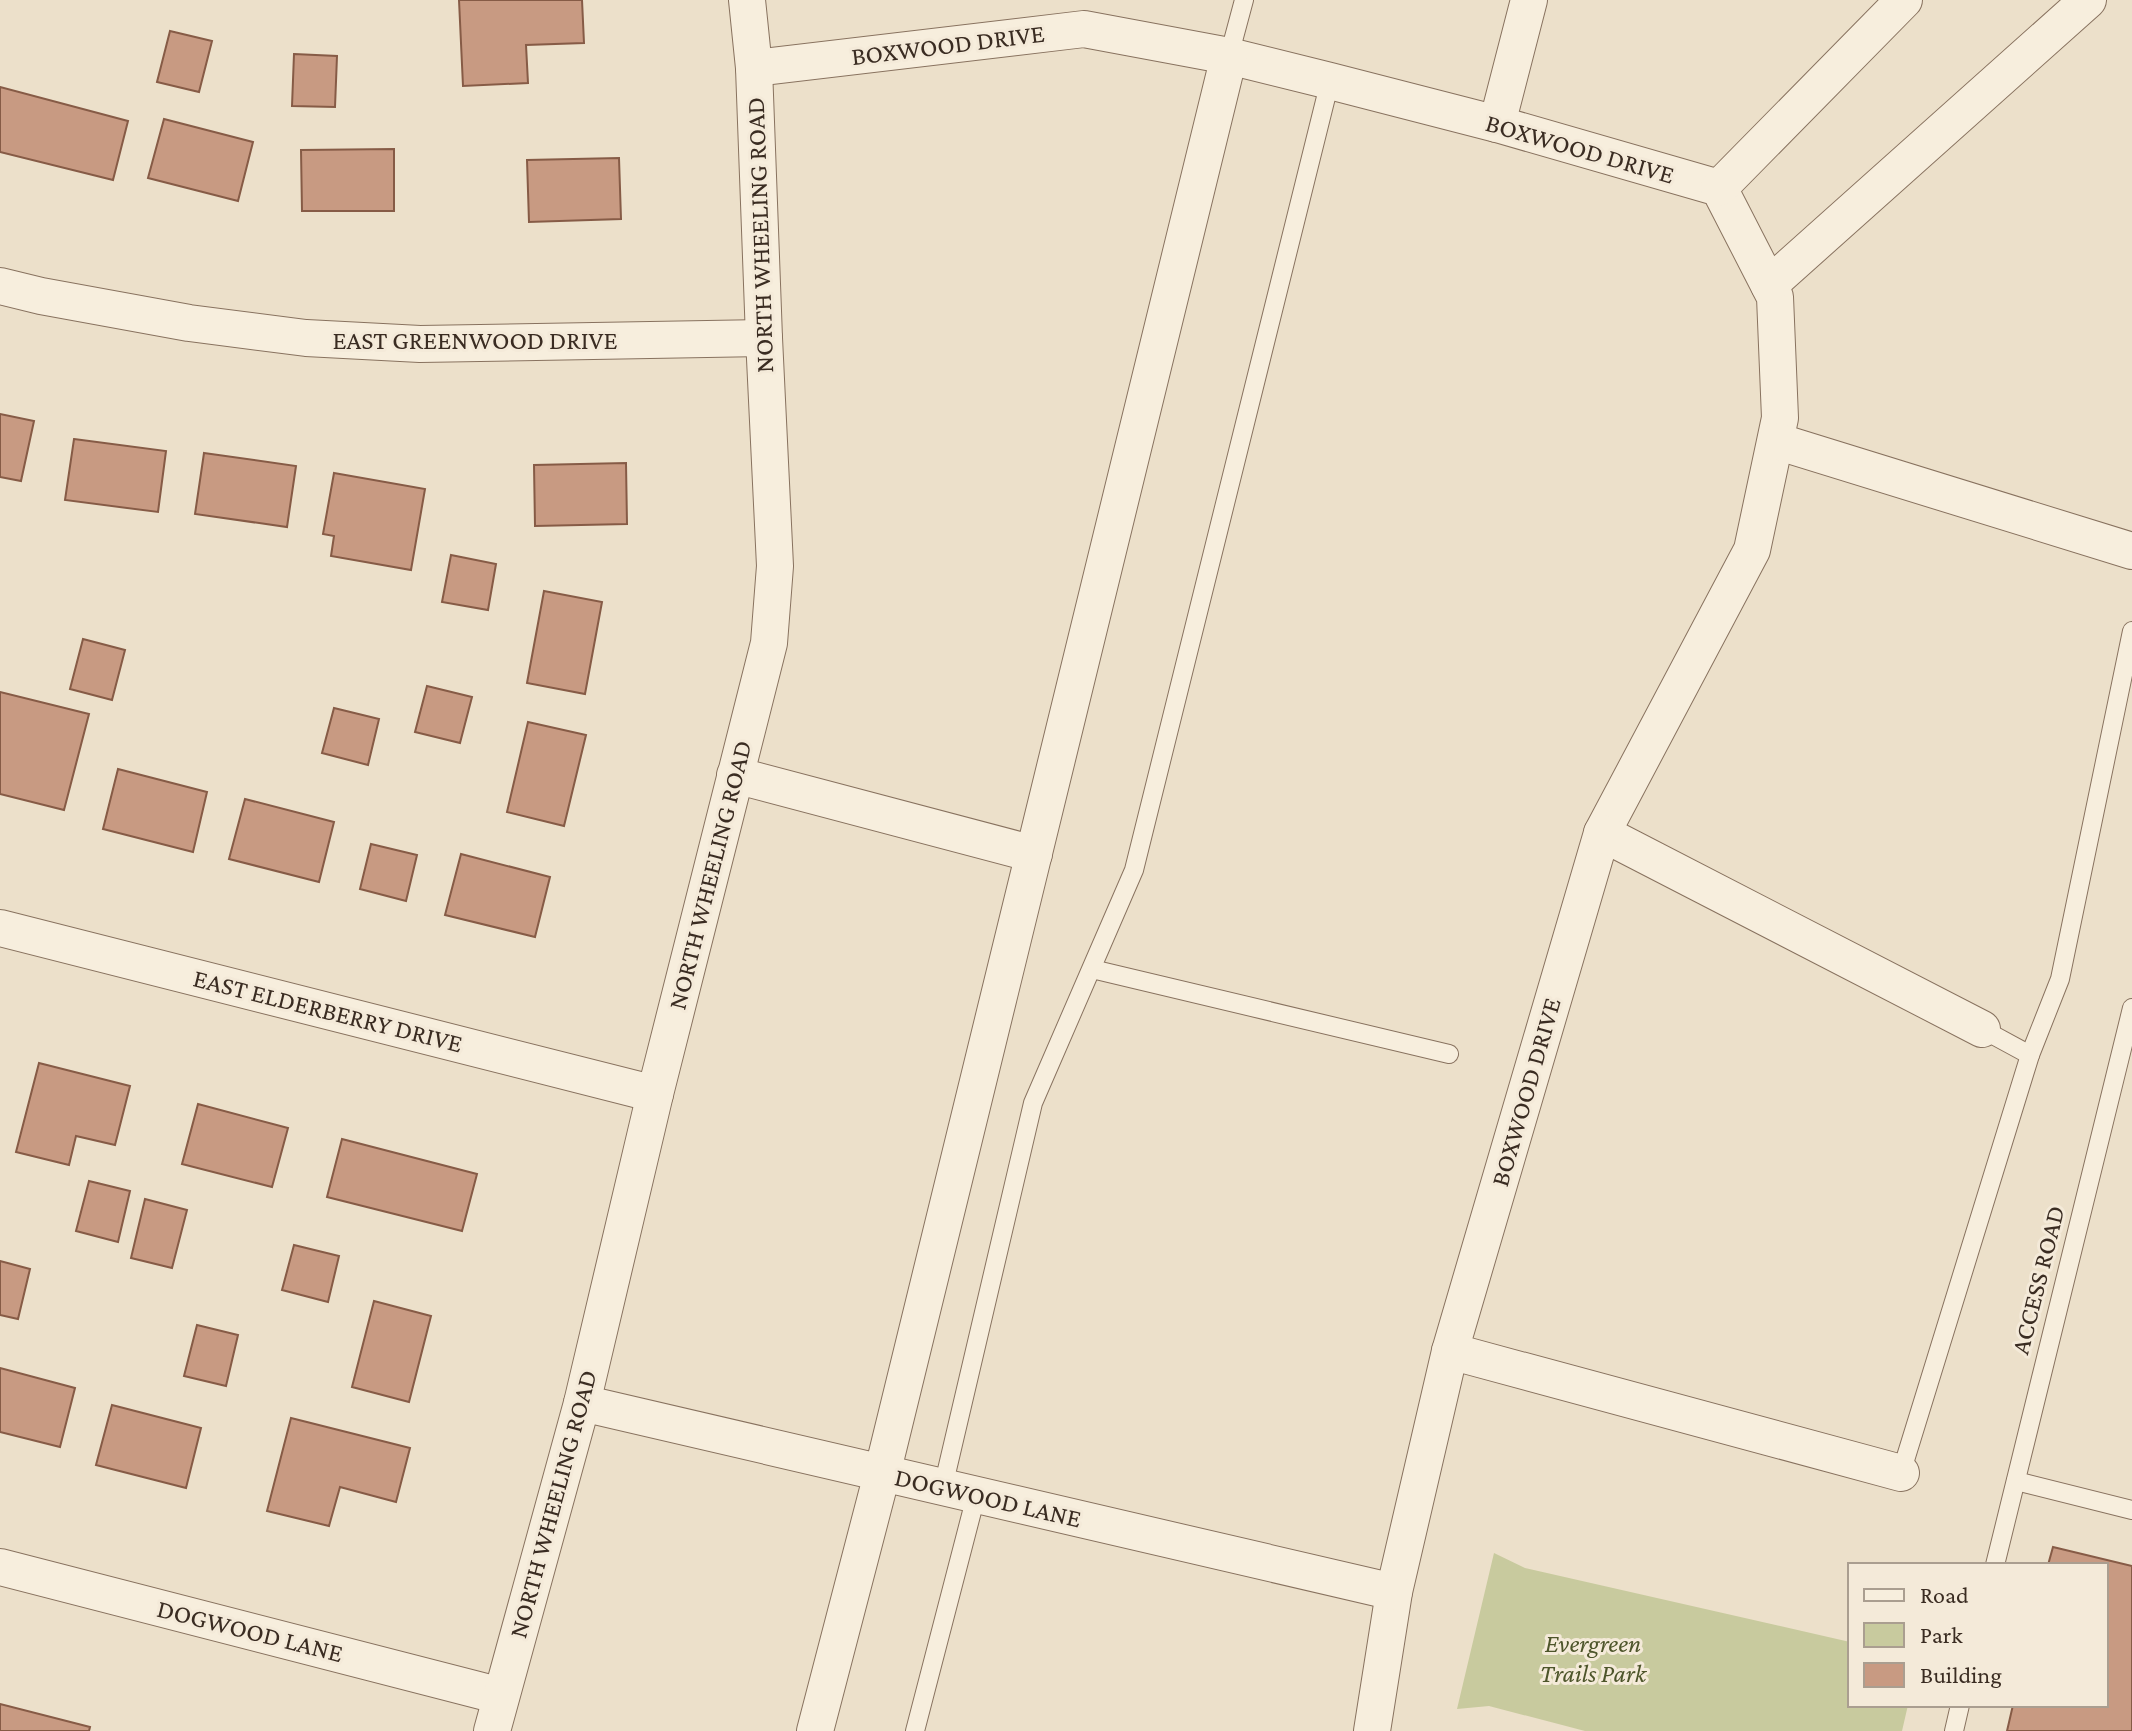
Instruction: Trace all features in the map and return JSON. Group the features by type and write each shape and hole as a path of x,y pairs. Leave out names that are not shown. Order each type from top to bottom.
{"street":[{"name":"NORTH WHEELING ROAD","path":"492,1731 582,1403 655,1094 769,643 775,566 754,68 747,0"},
{"path":"1497,124 1529,0"},
{"path":"1719,188 1904,0"},
{"path":"1769,285 2088,0"},
{"name":"BOXWOOD DRIVE","path":"754,68 1084,29 1229,56 1497,124 1719,188 1775,297 1780,418 1752,550 1602,833 1450,1351 1394,1592 1372,1731"},
{"path":"815,1731 882,1474 1229,56"},
{"name":"EAST GREENWOOD DRIVE","path":"0,286 189,323 306,338 420,344 764,338"},
{"path":"1776,441 2132,551"},
{"path":"735,775 1034,854"},
{"path":"1602,833 1982,1029"},
{"name":"EAST ELDERBERRY DRIVE","path":"0,928 655,1094"},
{"path":"1450,1351 1901,1473"},
{"name":"DOGWOOD LANE","path":"582,1403 1394,1592"},
{"name":"DOGWOOD LANE","path":"0,1567 501,1696"}],"lane":[{"path":"1229,56 1244,0"},
{"path":"915,1731 1033,1103 1134,870 1330,81"},
{"path":"1901,1473 2030,1055 2060,979 2132,631"},
{"path":"1092,969 1449,1054"},
{"name":"ACCESS ROAD","path":"1996,1563 2128,1040 2132,1008"},
{"path":"1982,1029 2030,1055"},
{"path":"2016,1481 2132,1510"},
{"path":"1954,1731 1960,1707"}],"green space":[{"name":"Evergreen Trails Park","path":"1494,1553 1525,1568 1848,1642 1848,1707 1908,1707 1902,1731 1585,1731 1489,1706 1457,1709"}],"building":[{"path":"459,0 582,0 584,43 526,45 528,83 463,86"},
{"path":"170,31 212,41 199,92 157,82"},
{"path":"294,54 337,56 335,107 292,106"},
{"path":"0,87 128,121 113,180 0,152"},
{"path":"164,119 253,142 238,201 148,178"},
{"path":"394,149 394,211 302,211 301,150"},
{"path":"619,158 621,219 529,222 527,160"},
{"path":"0,414 34,421 21,481 0,477"},
{"path":"74,439 166,451 158,512 65,500"},
{"path":"204,453 296,466 287,527 195,514"},
{"path":"626,463 627,524 535,526 534,465"},
{"path":"334,473 425,489 411,570 331,556 334,536 323,534"},
{"path":"451,555 496,564 488,610 442,602"},
{"path":"544,591 602,602 585,694 527,683"},
{"path":"83,639 125,650 112,700 70,689"},
{"path":"427,686 472,697 460,743 415,732"},
{"path":"0,692 89,714 64,810 0,794"},
{"path":"334,708 379,719 368,765 322,753"},
{"path":"528,722 586,735 564,826 507,812"},
{"path":"118,769 207,792 193,852 103,829"},
{"path":"245,799 334,822 319,882 229,859"},
{"path":"371,844 417,855 406,901 360,889"},
{"path":"461,854 550,877 535,937 445,915"},
{"path":"39,1063 130,1086 115,1145 76,1136 69,1165 16,1152"},
{"path":"198,1104 288,1128 272,1187 182,1164"},
{"path":"342,1139 477,1174 462,1231 327,1197"},
{"path":"89,1181 130,1191 118,1242 76,1231"},
{"path":"145,1199 187,1210 172,1268 131,1258"},
{"path":"294,1245 339,1256 328,1302 282,1290"},
{"path":"0,1261 30,1269 18,1319 0,1315"},
{"path":"374,1301 431,1316 409,1402 352,1387"},
{"path":"197,1325 238,1335 226,1386 184,1376"},
{"path":"0,1368 75,1388 60,1447 0,1432"},
{"path":"112,1405 201,1428 186,1488 96,1465"},
{"path":"291,1418 410,1448 396,1502 340,1487 329,1526 267,1511"},
{"path":"2053,1547 2132,1566 2132,1731 2007,1731 2013,1707 2108,1707 2108,1563 2049,1563"},
{"path":"0,1704 90,1727 89,1731 0,1731"}]}
